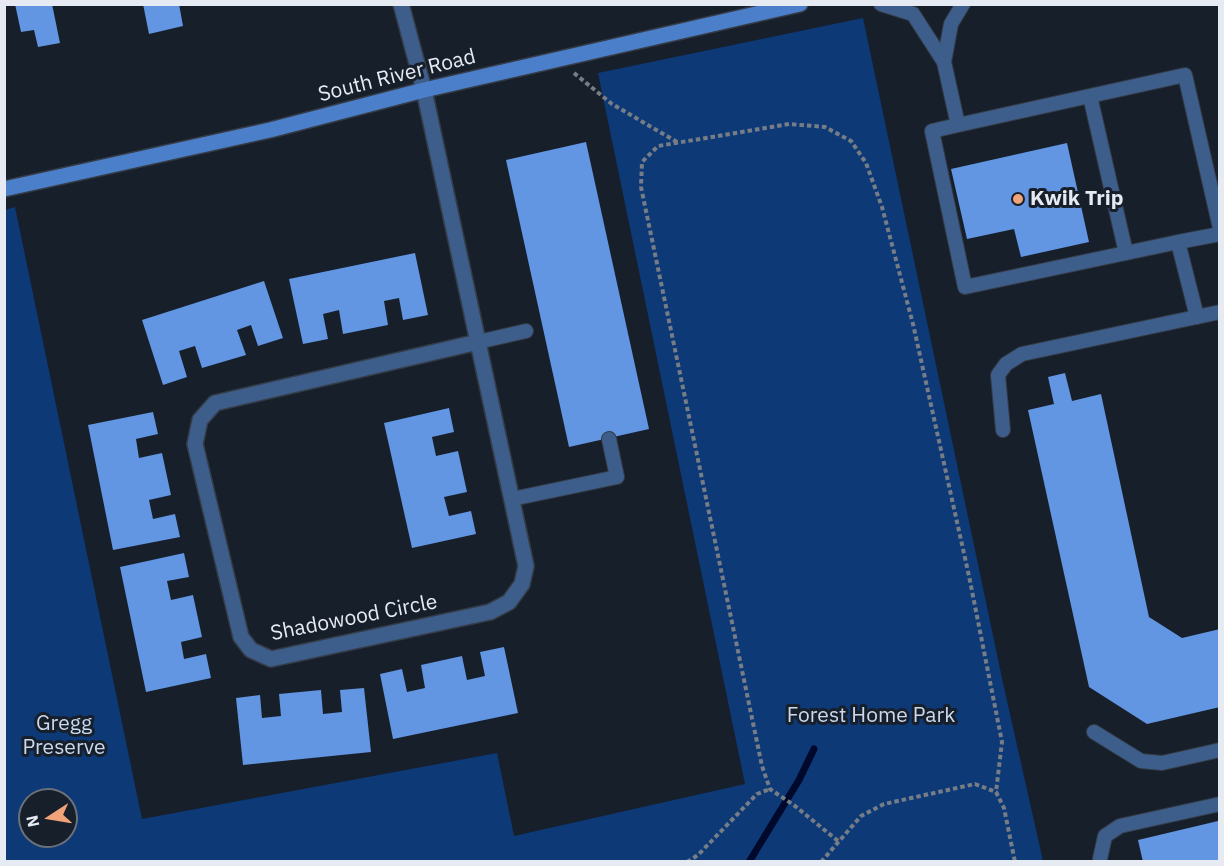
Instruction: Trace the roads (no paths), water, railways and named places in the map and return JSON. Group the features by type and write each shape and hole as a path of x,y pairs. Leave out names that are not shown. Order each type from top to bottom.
{"street":[{"name":"Shadowood Circle","path":"401,4 424,90 512,499 526,567 522,584 509,602 490,612 271,659 251,650 241,637 195,444 200,420 214,403 478,342"},
{"name":"South River Road","path":"4,189 270,130 424,90 800,4"}],"lane":[{"path":"881,4 913,14 944,62 958,124"},
{"path":"944,62 951,24 963,4"},
{"path":"1220,228 1185,75 932,131 965,287 1220,234"},
{"path":"1090,96 1126,253"},
{"path":"1178,242 1197,317"},
{"path":"1003,430 998,375 1006,364 1022,354 1220,312"},
{"path":"478,342 526,331"},
{"path":"512,499 617,477 609,439"},
{"path":"1094,732 1142,761 1162,763 1220,750"},
{"path":"1100,859 1105,836 1120,826 1220,804"}],"waterway":[{"path":"749,862 799,780 814,749"}],"place":[{"name":"Kwik Trip","path":"1018,199"}],"park label":[{"name":"Forest Home Park","path":"871,716"},
{"name":"Gregg Preserve","path":"64,736"}]}
